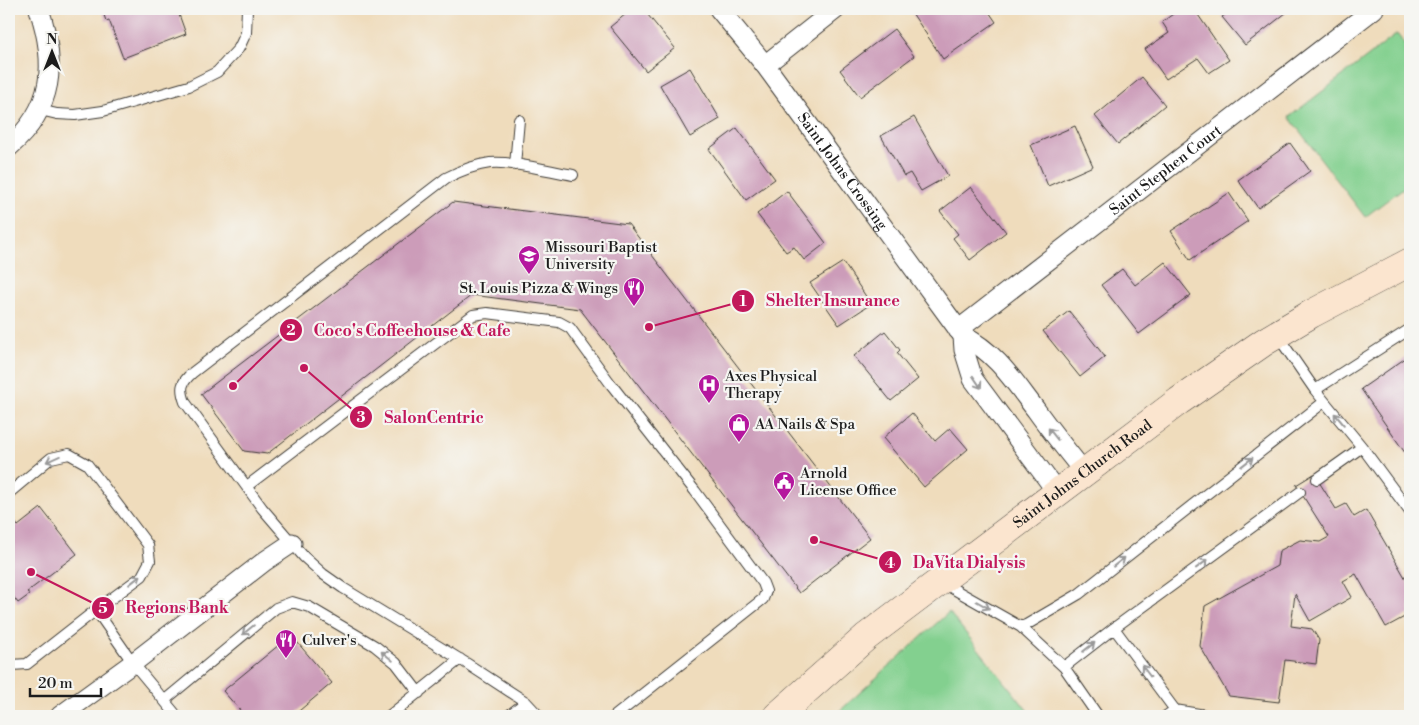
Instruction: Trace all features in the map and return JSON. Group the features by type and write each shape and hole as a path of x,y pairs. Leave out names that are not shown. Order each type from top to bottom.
{"street":[{"path":"9,148 23,135 40,110 47,91 50,66 46,31 39,9"},
{"name":"Saint Johns Crossing","path":"719,9 765,65 961,333 989,352 1007,372 1084,472"},
{"path":"765,65 836,9"},
{"name":"Saint Stephen Court","path":"961,333 1374,9"},
{"name":"Saint Johns Church Road","path":"777,716 866,637 1179,401 1277,334 1338,299 1410,262"},
{"name":"Saint Johns Crossing","path":"961,333 973,379 1057,492"},
{"path":"60,716 134,663 265,561 292,543"}],"lane":[{"path":"40,110 57,114 103,111 189,86 218,72 239,48 246,34 247,9"},
{"path":"515,165 519,120"},
{"path":"539,716 526,702 460,659 336,584 304,557 262,508 186,402 181,390 183,381 446,178 466,168 492,163 573,175"},
{"path":"247,486 473,315 487,313 559,322 570,328 764,583 766,591 763,599 615,716"},
{"path":"1315,390 1410,329"},
{"path":"1277,334 1315,390 1370,457 1410,512"},
{"path":"1021,627 1079,594 1324,402"},
{"path":"1317,480 1362,447"},
{"path":"9,494 51,458 69,454 87,464 139,532 148,546 150,560 142,576 27,664 9,664"},
{"path":"1064,667 1114,628 1300,492"},
{"path":"940,581 1021,627 1064,667 1098,716"},
{"path":"165,700 276,608 292,602 309,607 375,646 396,663 419,692"},
{"path":"96,610 134,663 177,716"},
{"path":"1114,628 1170,713 1211,716"},
{"path":"389,716 460,659"},
{"path":"508,716 526,702"}],"green space":[{"path":"1397,34 1410,51 1410,183 1365,217 1289,117"},
{"path":"949,612 1032,716 834,716"}],"building":[{"path":"102,9 177,9 186,34 123,58 109,20 106,21"},
{"path":"632,9 643,9 675,48 646,71 610,27"},
{"path":"939,9 941,11 944,9 987,9 996,22 943,59 910,10"},
{"path":"1180,9 1194,9 1229,60 1209,73 1198,58 1166,79 1145,49 1169,33 1162,22"},
{"path":"1233,9 1291,9 1245,45 1222,17"},
{"path":"894,29 914,56 860,97 840,70"},
{"path":"690,68 720,119 690,137 660,85"},
{"path":"1142,77 1165,105 1118,144 1095,116"},
{"path":"914,117 948,176 921,191 910,173 904,176 881,136"},
{"path":"1075,126 1093,166 1048,186 1031,145"},
{"path":"737,128 775,179 746,200 709,149"},
{"path":"1290,143 1310,171 1258,208 1238,180"},
{"path":"971,187 1006,232 970,260 953,238 958,234 940,211"},
{"path":"787,191 826,243 804,260 794,247 786,252 757,214"},
{"path":"1229,193 1248,221 1190,260 1171,231"},
{"path":"453,202 628,224 870,538 799,593 580,309 472,295 267,454 244,451 201,394"},
{"path":"843,262 871,304 839,325 810,283"},
{"path":"1165,262 1191,295 1139,334 1101,285 1122,269 1135,285"},
{"path":"1069,311 1105,357 1080,377 1043,331"},
{"path":"885,331 900,350 897,353 918,379 891,401 854,356"},
{"path":"1410,355 1410,460 1361,389"},
{"path":"912,413 935,441 950,428 968,449 924,487 883,438"},
{"path":"1314,474 1336,509 1346,504 1354,517 1366,510 1410,586 1410,614 1386,627 1356,574 1343,581 1352,597 1310,621 1295,594 1291,626 1312,629 1319,640 1316,664 1285,660 1279,702 1229,696 1200,646 1205,606 1277,566 1279,551 1300,540 1320,542 1329,537 1296,485"},
{"path":"41,508 77,554 27,592 29,595 18,603 9,591 9,515 18,526"},
{"name":"Culver's","path":"291,635 332,683 293,716 245,716 223,691"}],"place":[{"name":"Missouri Baptist University","path":"529,275"},
{"name":"St. Louis Pizza & Wings","path":"634,307"},
{"name":"Shelter Insurance","path":"649,327"},
{"name":"SalonCentric","path":"304,368"},
{"name":"Coco's Coffeehouse & Cafe","path":"233,386"},
{"name":"Axes Physical Therapy","path":"709,404"},
{"name":"AA Nails & Spa","path":"739,443"},
{"name":"Arnold License Office","path":"784,501"},
{"name":"DaVita Dialysis","path":"814,540"},
{"name":"Regions Bank","path":"31,572"},
{"name":"Culver's","path":"286,659"}]}
